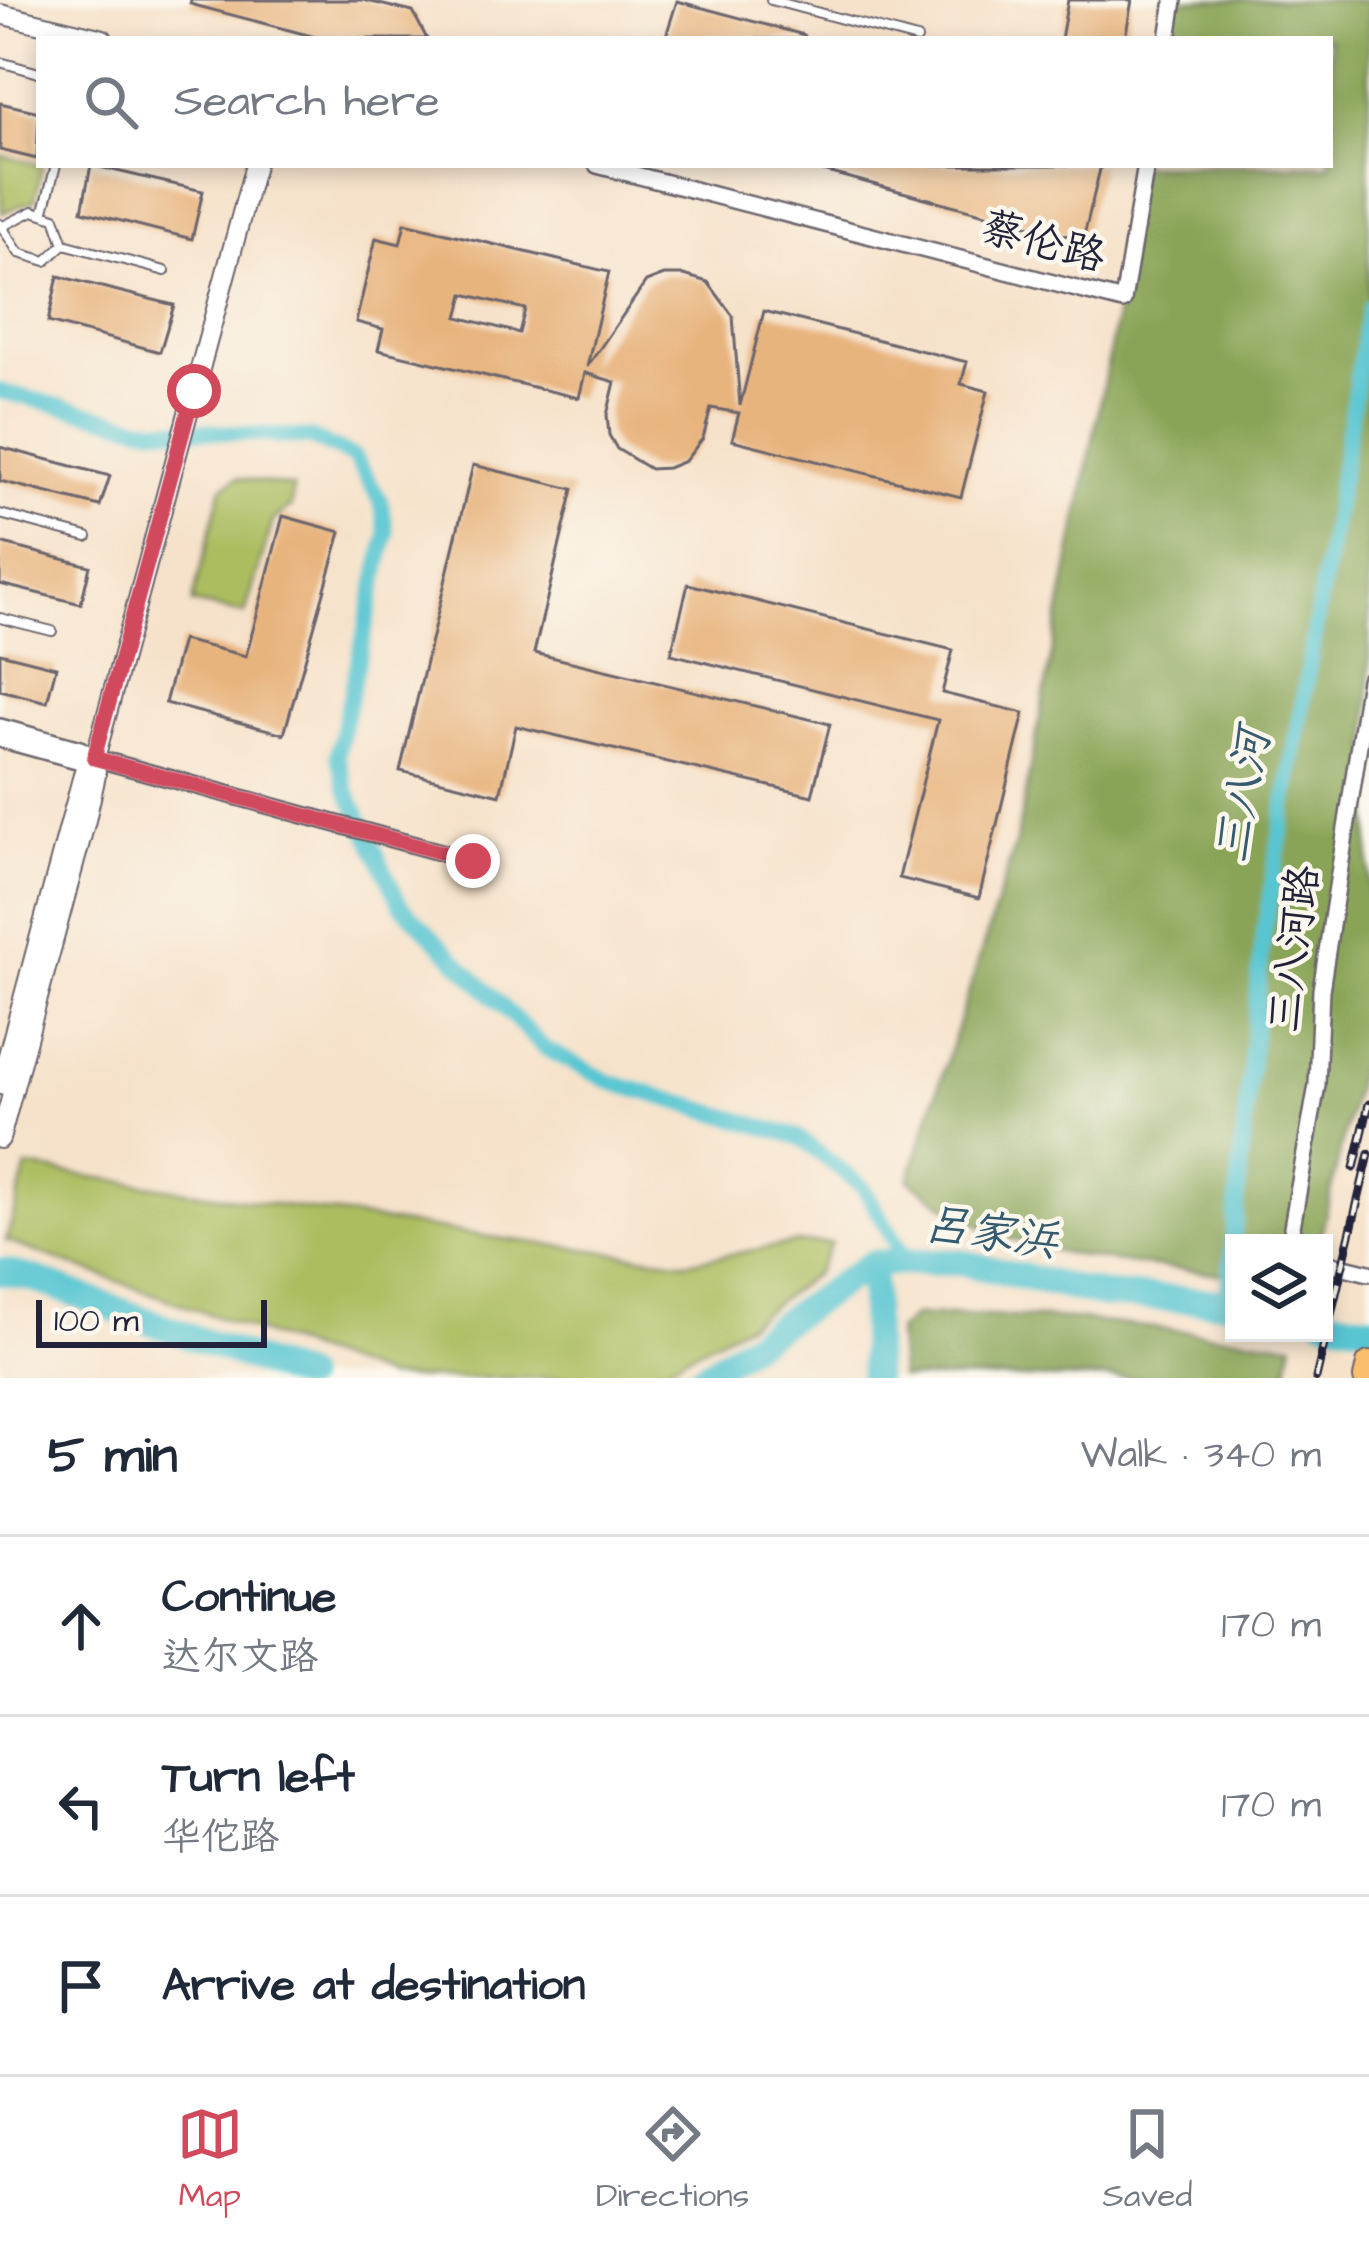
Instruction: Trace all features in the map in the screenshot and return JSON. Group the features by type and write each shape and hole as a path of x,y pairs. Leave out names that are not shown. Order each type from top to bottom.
{"main road":[{"path":"1366,1378 1369,1364"}],"street":[{"path":"1168,36 1174,0"},
{"path":"0,14 91,36"},
{"path":"0,1139 86,820 96,775 94,758 254,168"},
{"name":"蔡伦路","path":"609,168 1123,302 1145,168"},
{"name":"三八河路","path":"1294,1234 1316,1085 1321,990 1369,680"},
{"path":"0,727 80,749 94,758 473,861"},
{"path":"0,739 77,760 94,758"},
{"path":"0,1085 84,771 94,758"},
{"path":"1333,1264 1369,1273"}],"lane":[{"path":"771,0 906,36"},
{"path":"0,62 36,72"},
{"path":"43,214 55,168"},
{"path":"33,212 43,214 55,218 64,244 46,261 19,253 2,225 33,212"},
{"path":"64,244 164,271"},
{"path":"0,514 87,537"},
{"path":"0,618 52,631"}],"green space":[{"path":"1165,0 1369,0 1369,1027 1321,1234 1225,1234 1225,1275 1082,1256 996,1233 909,1180 1016,842 1115,324 1139,168 1333,168 1333,36 1159,36"},
{"path":"0,155 36,164 41,168 35,200 2,213"},
{"path":"237,478 293,487 291,506 273,521 245,614 192,603 222,487"},
{"path":"27,1167 687,1262 794,1243 831,1243 816,1273 748,1323 644,1378 386,1378 6,1241"},
{"path":"913,1316 1073,1319 1225,1336 1225,1342 1293,1343 1286,1378 900,1378 897,1331"}],"building":[{"path":"191,0 363,0 413,12 425,36 312,36 190,4"},
{"path":"1068,0 1132,0 1126,36 1062,36"},
{"path":"677,1 804,35 804,36 666,36"},
{"path":"0,103 36,111 36,159 0,150"},
{"path":"90,168 203,191 192,239 82,211"},
{"path":"816,168 1100,168 1083,240"},
{"path":"405,223 609,272 587,367 646,282 664,275 684,275 708,282 733,316 740,406 764,311 967,362 961,384 988,391 961,497 732,440 739,413 711,408 703,438 685,461 650,469 617,449 609,435 607,415 615,382 585,373 579,398 378,350 383,329 356,322 376,238 400,244","holes":["464,294 525,309 519,333 458,317"]},
{"path":"58,276 174,305 160,352 48,322"},
{"path":"0,447 110,476 100,506 0,481"},
{"path":"473,465 573,489 534,653 830,724 812,796 516,726 500,795 400,771"},
{"path":"283,516 341,532 284,734 165,703 182,640 246,656"},
{"path":"0,543 90,566 81,604 0,584"},
{"path":"688,584 953,650 942,693 1024,713 979,898 899,878 938,720 671,654"},
{"path":"0,653 56,667 47,702 0,690"}],"waterway":[{"name":"三八河","path":"1234,1234 1263,938 1369,308"},
{"path":"0,391 145,427 311,438 354,457 381,501 387,533 337,755 347,790 400,904 544,1048 610,1082 798,1137 863,1187 907,1263"},
{"name":"吕家浜","path":"699,1378 872,1263 960,1262 1102,1295 1225,1302"},
{"name":"三八河","path":"872,1263 873,1378"},
{"name":"吕家浜","path":"0,1271 34,1279 302,1378"},
{"name":"吕家浜","path":"1333,1320 1369,1326"}],"railway":[{"path":"1354,1168 1369,1104"},
{"path":"1316,1378 1369,1154"}],"route":[{"path":"194,391 94,758 473,861"}]}
